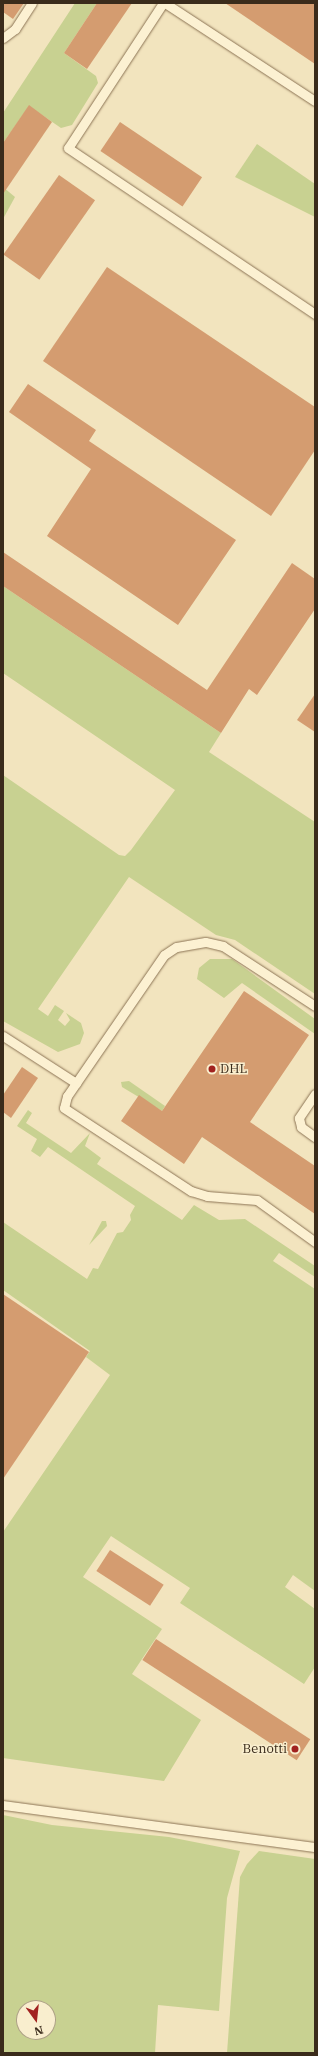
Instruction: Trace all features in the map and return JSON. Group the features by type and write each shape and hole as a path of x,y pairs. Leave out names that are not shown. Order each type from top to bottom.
{"lane":[{"path":"3,38 15,29 32,3"},
{"path":"315,101 164,3 68,148 315,314"},
{"path":"315,1006 223,946 190,942 164,955 64,1102 64,1108 70,1115 190,1191 207,1196 257,1200 315,1242"},
{"path":"3,1036 76,1083"},
{"path":"315,1094 299,1118 301,1127 315,1137"},
{"path":"3,1805 315,1847"}],"green space":[{"path":"75,3 97,3 64,53 96,76 98,83 72,125 61,128 29,106 3,143 3,113"},
{"path":"257,144 315,184 315,217 235,177"},
{"path":"3,187 15,197 3,219"},
{"path":"3,586 221,733 209,752 315,822 315,994 235,940 216,935 129,877 38,1009 48,1016 55,1005 64,1011 58,1020 65,1026 70,1020 66,1013 81,1023 84,1033 80,1044 58,1052 3,1021 3,775 119,855 125,856 175,790 3,673"},
{"path":"210,959 232,959 315,1019 315,1034 242,983 224,998 197,979 199,968"},
{"path":"129,1081 165,1106 162,1111 122,1087 121,1082"},
{"path":"28,1110 32,1113 26,1123 71,1153 90,1133 85,1146 101,1158 97,1164 182,1220 194,1205 219,1220 245,1219 315,1266 315,1277 279,1253 273,1261 315,1289 315,1591 293,1575 285,1587 315,1609 315,1667 304,1684 180,1603 190,1588 111,1536 83,1577 162,1629 132,1674 201,1720 164,1781 3,1758 3,1532 110,1375 86,1357 90,1351 3,1290 3,1222 87,1279 93,1268 98,1269 117,1233 123,1232 131,1220 130,1215 135,1206 48,1147 40,1157 31,1151 37,1139 17,1126"},
{"path":"102,1221 106,1221 107,1226 89,1245"},
{"path":"3,1815 52,1825 169,1837 240,1851 227,1898 219,2011 158,2005 155,2053 3,2053"},
{"path":"259,1851 315,1859 315,2053 227,2053 240,1877 247,1864"}],"building":[{"path":"3,3 24,3 13,19 3,12"},
{"path":"97,3 132,3 87,69 64,53"},
{"path":"225,3 315,3 315,64"},
{"path":"29,105 52,122 3,194 3,143"},
{"path":"120,122 202,177 183,206 100,151"},
{"path":"59,175 95,200 39,280 3,254"},
{"path":"107,267 315,407 315,450 271,516 43,361"},
{"path":"28,384 96,430 89,441 236,540 178,625 47,536 91,469 9,412"},
{"path":"3,552 207,690 292,563 315,579 315,609 257,695 249,689 221,733 3,586"},
{"path":"315,694 315,732 297,720"},
{"path":"244,991 309,1035 250,1122 315,1166 315,1214 202,1137 184,1164 121,1121 139,1095 162,1111"},
{"path":"22,1067 38,1078 11,1118 3,1112 3,1095"},
{"path":"3,1294 89,1352 3,1479"},
{"path":"110,1550 164,1585 150,1606 96,1571"},
{"path":"156,1639 310,1739 297,1760 142,1660"}],"place":[{"name":"DHL","path":"212,1069"},
{"name":"Benotti","path":"295,1749"}]}
